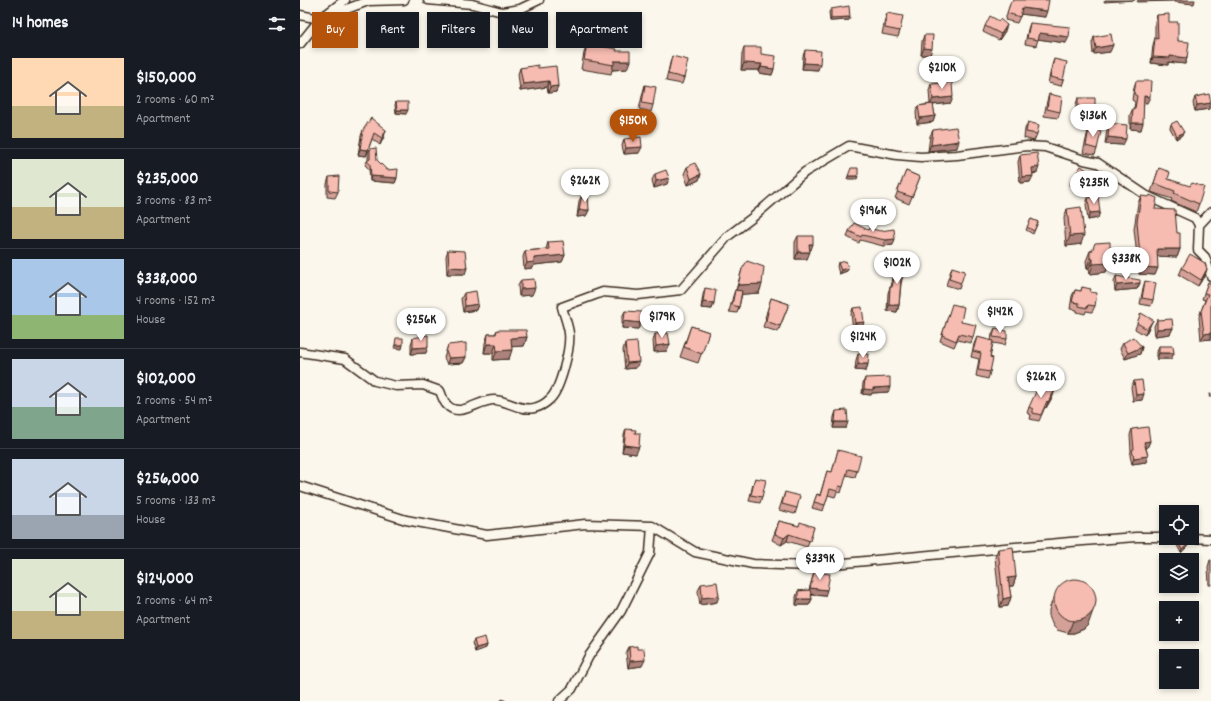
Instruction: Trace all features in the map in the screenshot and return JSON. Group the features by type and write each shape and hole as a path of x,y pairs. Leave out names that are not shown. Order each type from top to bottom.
{"street":[{"path":"329,12 345,0"},
{"path":"337,12 367,0 404,0"},
{"path":"428,0 472,4 502,12 520,9 539,0"},
{"path":"300,15 312,17"},
{"path":"300,44 312,29"},
{"path":"300,352 344,359 375,381 396,386 424,385 440,391 446,404 453,409 461,410 480,403 495,400 523,409 534,408 551,399 560,380 570,334 562,307 603,292 638,295 681,290 728,236 752,218 805,172 849,146 897,155 921,157 957,155 1027,146 1045,147 1098,163 1147,196 1194,218 1200,225"},
{"path":"1211,212 1200,225 1198,250 1206,257 1211,276"},
{"path":"300,486 406,520 487,535 585,524 652,526 695,552 753,564 812,566 1070,542 1136,537 1159,538"},
{"path":"559,701 572,689 589,656 621,611 650,553 652,526"},
{"path":"1199,538 1211,539"}],"building":[{"path":"1013,0 1049,0 1047,11 1022,8 1020,17 1007,13 1011,1 1012,2"},
{"path":"849,6 850,17 831,18 831,9"},
{"path":"887,13 903,16 900,31 885,28"},
{"path":"1169,14 1169,22 1178,22 1178,41 1189,42 1187,58 1170,56 1170,58 1153,57 1155,38 1158,39 1157,15"},
{"path":"990,16 999,21 1000,19 1007,25 1001,34 985,26"},
{"path":"1030,23 1070,27 1069,37 1040,33 1038,40 1027,38"},
{"path":"1111,34 1113,45 1096,48 1094,37"},
{"path":"924,35 933,35 932,49 924,48"},
{"path":"744,47 761,47 761,54 776,56 774,69 761,67 762,64 744,63"},
{"path":"586,48 611,48 617,49 616,51 630,51 630,61 614,61 614,65 584,60"},
{"path":"805,50 821,51 820,64 804,63"},
{"path":"672,56 688,60 684,78 668,74"},
{"path":"1054,59 1067,62 1063,80 1050,77"},
{"path":"538,65 538,68 556,66 558,86 550,87 549,81 523,84 520,68"},
{"path":"1136,81 1151,81 1150,97 1144,96 1143,123 1132,123 1133,108 1135,108 1137,96 1134,94"},
{"path":"952,82 953,97 933,99 931,84"},
{"path":"645,85 656,87 653,105 642,103"},
{"path":"1049,94 1062,97 1060,112 1047,109"},
{"path":"1209,94 1211,103 1197,105 1195,97"},
{"path":"1078,98 1095,98 1095,114 1078,114"},
{"path":"396,102 408,102 408,110 397,110"},
{"path":"933,104 935,116 920,118 918,106"},
{"path":"371,118 386,130 382,138 374,133 368,150 360,149 363,130"},
{"path":"1177,121 1184,132 1177,136 1171,124"},
{"path":"1028,122 1039,125 1037,134 1026,132"},
{"path":"1109,123 1127,125 1126,139 1108,137"},
{"path":"956,127 959,141 931,145 933,130"},
{"path":"1089,128 1101,131 1097,149 1086,146"},
{"path":"641,137 642,147 626,148 624,139"},
{"path":"376,148 377,160 387,170 398,169 397,178 371,176 370,164 367,161 370,159 370,149"},
{"path":"1037,153 1039,167 1032,168 1033,176 1022,177 1020,155"},
{"path":"695,163 701,174 691,179 687,167"},
{"path":"1081,166 1093,174 1084,187 1072,179"},
{"path":"851,168 858,168 858,176 848,176"},
{"path":"1159,168 1170,172 1168,179 1190,186 1192,183 1204,187 1199,204 1174,193 1175,191 1154,183"},
{"path":"666,170 669,178 656,181 655,174"},
{"path":"906,171 920,177 912,197 897,192"},
{"path":"339,176 338,192 329,191 329,177"},
{"path":"588,194 589,210 579,210 582,195"},
{"path":"1150,195 1157,198 1155,209 1175,210 1177,233 1180,233 1180,249 1157,249 1158,268 1141,267 1137,222 1141,196 1149,197"},
{"path":"1098,196 1100,212 1090,213 1088,198"},
{"path":"1081,207 1084,235 1070,236 1067,209"},
{"path":"1031,219 1038,222 1034,231 1027,227"},
{"path":"854,223 868,230 869,228 880,231 894,229 895,239 885,240 862,235 861,237 849,231"},
{"path":"798,236 813,236 813,244 809,244 810,252 798,252"},
{"path":"563,241 565,255 534,258 534,262 527,263 525,251 549,249 548,242"},
{"path":"1110,242 1110,248 1113,248 1115,258 1110,258 1110,263 1093,264 1093,259 1090,258 1090,251 1092,251 1095,243"},
{"path":"448,250 465,251 467,268 449,267"},
{"path":"1190,254 1205,263 1207,269 1201,280 1182,268"},
{"path":"747,261 764,267 762,284 738,285 742,269"},
{"path":"846,261 848,268 841,270 838,263"},
{"path":"898,261 902,262 902,267 905,267 901,279 899,305 889,305 890,287 892,287"},
{"path":"952,267 965,271 961,283 949,279"},
{"path":"1116,276 1140,280 1140,283 1117,285"},
{"path":"534,279 535,288 521,289 521,280"},
{"path":"1145,281 1156,283 1153,300 1142,298"},
{"path":"1208,282 1211,284 1211,333 1204,334 1201,311 1208,294 1204,293"},
{"path":"1082,287 1091,289 1090,292 1097,293 1095,306 1088,305 1087,308 1079,306 1079,303 1072,302 1075,290 1081,291"},
{"path":"705,288 716,290 714,303 703,302"},
{"path":"735,290 742,291 739,307 732,305"},
{"path":"476,291 478,304 465,306 464,293"},
{"path":"771,298 789,304 780,326 766,321"},
{"path":"952,304 964,307 961,322 976,325 973,337 959,334 956,341 942,335"},
{"path":"862,307 864,322 855,323 853,308"},
{"path":"625,311 642,312 641,323 624,321"},
{"path":"1141,313 1153,320 1147,329 1137,323"},
{"path":"1172,319 1173,328 1157,329 1157,320"},
{"path":"691,326 709,332 702,354 684,347"},
{"path":"995,328 1007,331 1007,339 993,337"},
{"path":"497,330 526,330 527,337 511,338 512,350 497,351 496,344 487,344 488,334 496,334"},
{"path":"668,333 670,344 656,346 655,334"},
{"path":"428,335 428,347 413,348 413,338"},
{"path":"977,337 993,341 990,357 993,358 990,372 978,370 981,353 973,351"},
{"path":"1133,337 1142,347 1128,353 1123,343"},
{"path":"396,338 403,338 403,345 395,345"},
{"path":"637,342 639,362 627,363 625,343"},
{"path":"466,343 466,357 449,358 446,352 448,345"},
{"path":"1159,346 1173,346 1174,353 1159,353"},
{"path":"858,354 869,354 868,364 858,364"},
{"path":"890,377 890,387 873,388 873,390 864,389 865,378"},
{"path":"1142,380 1144,394 1136,395 1134,381"},
{"path":"1040,383 1055,390 1048,402 1047,401 1041,415 1033,413 1033,409 1029,407"},
{"path":"847,410 848,422 835,422 836,411"},
{"path":"1148,427 1150,441 1144,442 1148,456 1134,458 1132,450 1134,449 1132,429"},
{"path":"626,429 636,430 635,433 640,433 639,447 624,445"},
{"path":"838,450 861,456 857,471 848,469 843,487 839,486 837,491 830,489 825,505 814,502 817,494 820,496 827,471 832,472"},
{"path":"755,478 766,480 762,497 751,495"},
{"path":"785,492 800,496 797,508 782,504"},
{"path":"779,521 799,526 800,522 814,527 810,541 789,534 784,538 775,534"},
{"path":"1180,545 1187,545 1182,550"},
{"path":"1013,547 1016,577 1008,578 1011,597 1003,599 998,549"},
{"path":"814,572 830,574 827,590 810,588"},
{"path":"1071,579 1079,579 1087,582 1093,588 1096,600 1093,612 1087,618 1079,621 1071,621 1063,618 1057,612 1054,604 1054,596 1057,588 1063,582"},
{"path":"717,582 719,596 702,598 701,584"},
{"path":"810,590 812,599 798,599 798,591"},
{"path":"485,637 487,645 476,648 474,640"},
{"path":"637,646 637,649 644,649 645,660 630,661 629,647"}]}
